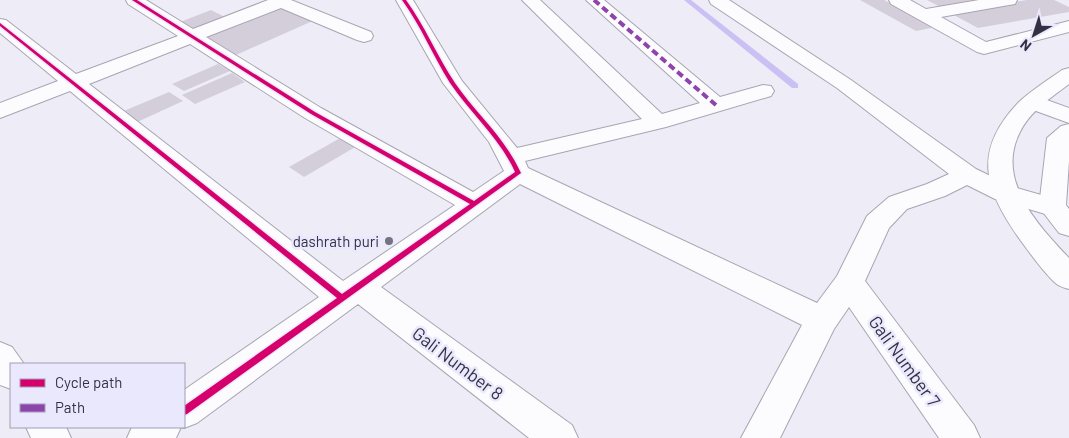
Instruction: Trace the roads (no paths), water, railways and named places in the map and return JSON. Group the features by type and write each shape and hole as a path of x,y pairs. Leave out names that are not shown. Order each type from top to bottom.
{"street":[{"path":"134,0 313,113 474,204"},
{"path":"404,0 417,16 453,83 515,165 822,320"},
{"path":"530,0 658,122"},
{"path":"594,0 717,106"},
{"path":"717,0 844,84 967,176 1004,194 1052,207 1069,226"},
{"path":"896,0 984,48 1069,26"},
{"path":"923,15 1009,0"},
{"path":"0,111 192,37 278,1 364,36"},
{"name":"Gali Number 8","path":"0,24 73,82 350,293 559,438"},
{"path":"1069,74 1033,102 1014,122 1002,143 998,169 1004,194 1013,210 1069,277"},
{"path":"185,410 474,204 515,165 764,91"},
{"path":"1033,102 1069,116"},
{"path":"1052,207 1059,138 1069,131"},
{"path":"760,438 822,320 849,283 877,223 898,203 936,190 967,176"},
{"name":"Gali Number 7","path":"849,283 961,438"},
{"path":"0,357 10,372"},
{"path":"146,438 161,428"}],"waterway":[{"path":"687,0 795,86"}],"place":[{"name":"dashrath puri","path":"389,241"}]}
